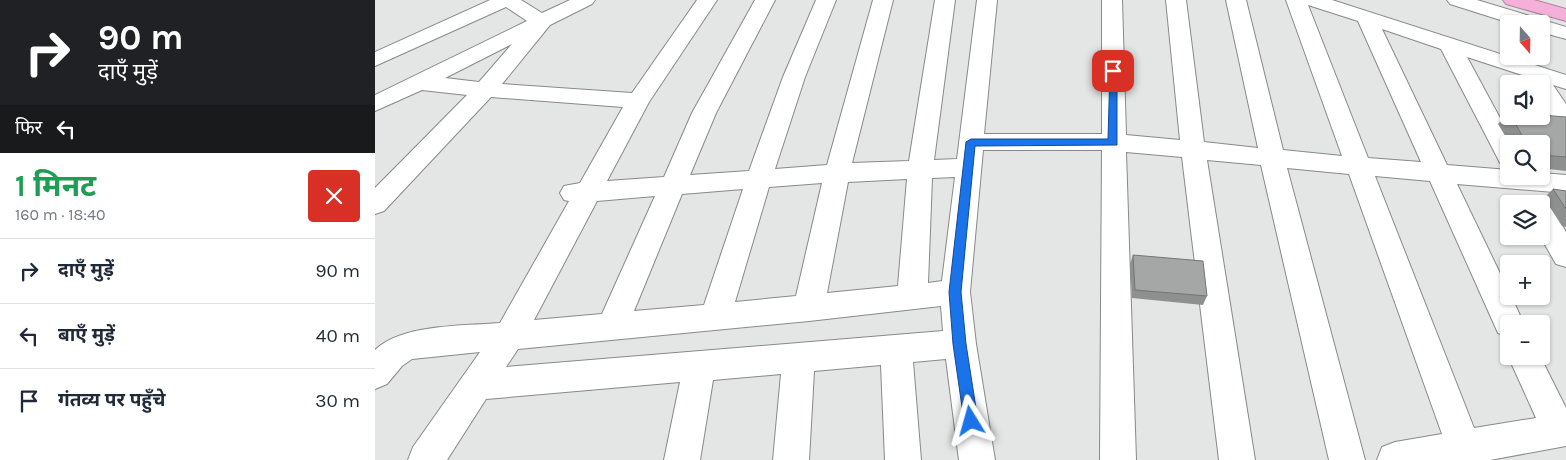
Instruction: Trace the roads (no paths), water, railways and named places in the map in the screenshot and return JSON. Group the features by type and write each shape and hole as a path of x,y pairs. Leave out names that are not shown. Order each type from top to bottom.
{"highway":[{"path":"1513,0 1566,15"}],"street":[{"path":"457,0 477,13"},
{"path":"375,60 507,0 542,22"},
{"path":"375,104 585,0"},
{"path":"426,460 509,336 576,193 707,0"},
{"path":"612,326 705,113 765,0"},
{"path":"716,316 758,179 811,33 826,0"},
{"path":"809,308 837,173 859,84 883,0"},
{"path":"912,296 921,169 945,0"},
{"path":"977,460 960,344 955,292 987,0"},
{"path":"1112,0 1118,460"},
{"path":"1176,0 1193,150 1237,460"},
{"path":"1237,0 1272,157 1347,460"},
{"path":"1296,0 1464,447"},
{"path":"1312,0 1449,43 1526,75"},
{"path":"1457,0 1506,15"},
{"path":"1366,17 1505,315"},
{"path":"376,202 485,90 542,22"},
{"path":"1550,29 1566,33"},
{"path":"1449,43 1500,140"},
{"path":"1550,81 1566,82"},
{"path":"417,82 485,90 639,101"},
{"path":"1550,98 1566,121"},
{"path":"576,193 837,173 921,169 969,155 1113,142 1357,166 1437,172 1500,171"},
{"path":"1550,180 1566,184"},
{"path":"1550,229 1566,256"},
{"path":"375,374 389,356 405,347 955,292"},
{"path":"477,385 960,344"},
{"path":"895,349 903,460"},
{"path":"791,460 799,358"},
{"path":"1395,460 1562,429 1529,365"},
{"path":"681,460 699,366"}]}
